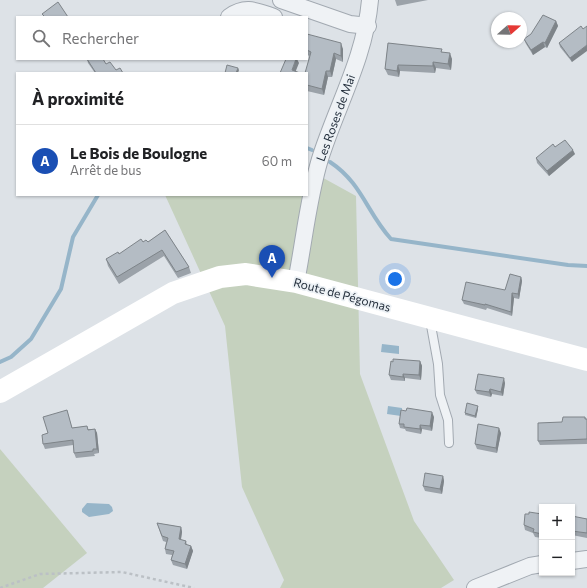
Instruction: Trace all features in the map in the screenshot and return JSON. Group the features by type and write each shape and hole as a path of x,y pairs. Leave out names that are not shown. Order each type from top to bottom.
{"main road":[{"name":"Route de Pégomas","path":"0,392 173,293 220,277 246,274 296,282 587,360"}],"street":[{"path":"281,0 298,12 350,24 368,26"},
{"name":"Les Roses de Mai","path":"296,282 314,182 320,159 368,26 370,0"},
{"path":"230,16 237,11 250,9 271,16"},
{"path":"575,561 587,559"},
{"path":"475,588 530,566 539,564"}],"lane":[{"path":"430,319 438,364 440,395 448,420 449,443"}],"path":[{"path":"0,588 40,574 122,572 194,588"}],"green space":[{"path":"308,170 356,196 360,374 414,521 454,580 441,588 280,588 284,580 242,487 225,326 165,196 308,196"},
{"path":"0,449 87,553 43,588 0,588"}],"water":[{"path":"382,344 399,346 399,354 381,352"},
{"path":"388,406 402,408 401,416 387,414"},
{"path":"87,503 109,504 113,511 109,514 89,517 82,512 82,509"}],"building":[{"path":"58,2 67,16 44,16 42,14"},
{"path":"543,15 556,21 545,43 543,42 531,50 527,44 527,37 531,34"},
{"path":"581,26 583,29 587,26 587,45 570,58 559,43"},
{"path":"308,34 341,43 341,56 334,53 330,71 326,71 322,89 308,85 308,72 305,72 311,52 308,50"},
{"path":"388,43 442,49 441,52 450,53 448,64 433,62 433,66 398,65 397,71 385,69"},
{"path":"88,60 104,60 106,64 110,62 116,70 120,68 122,72 95,72"},
{"path":"286,60 296,60 292,70 297,72 280,72"},
{"path":"227,65 238,68 236,72 225,72"},
{"path":"565,140 573,150 547,171 536,158 553,144 555,147"},
{"path":"165,230 189,267 176,272 162,250 117,277 106,259 118,252 119,254 141,239 143,242 146,240 148,242"},
{"path":"510,274 521,277 518,294 512,293 511,312 485,304 462,300 466,282 505,290"},
{"path":"393,359 420,361 419,375 403,374 403,377 389,375 391,361 393,362"},
{"path":"478,374 504,378 501,392 490,389 489,392 475,390"},
{"path":"467,403 478,406 475,416 465,413"},
{"path":"407,408 432,412 430,426 420,425 420,429 404,427 404,424 399,424 401,410 406,411"},
{"path":"67,410 72,428 87,426 88,430 95,429 97,449 93,449 93,451 74,453 73,440 43,444 42,435 48,433 43,417"},
{"path":"563,417 585,417 585,419 587,419 587,439 538,441 538,423 562,422"},
{"path":"478,424 499,428 496,448 475,444"},
{"path":"425,473 443,476 440,489 423,486"},
{"path":"529,512 539,514 539,533 533,532 534,529 524,525 525,514 529,514"},
{"path":"575,517 587,519 587,533 575,531"},
{"path":"157,523 181,527 179,539 186,541 185,544 191,546 185,564 171,560 174,551 165,549 168,538 162,536"}],"waterway":[{"path":"308,148 312,150"},
{"path":"330,162 350,179 391,239 568,265 587,266"},
{"path":"0,362 11,357 31,339 61,289 73,237 97,196"}],"place":[{"name":"Le Bois de Boulogne","path":"272,278"}]}
